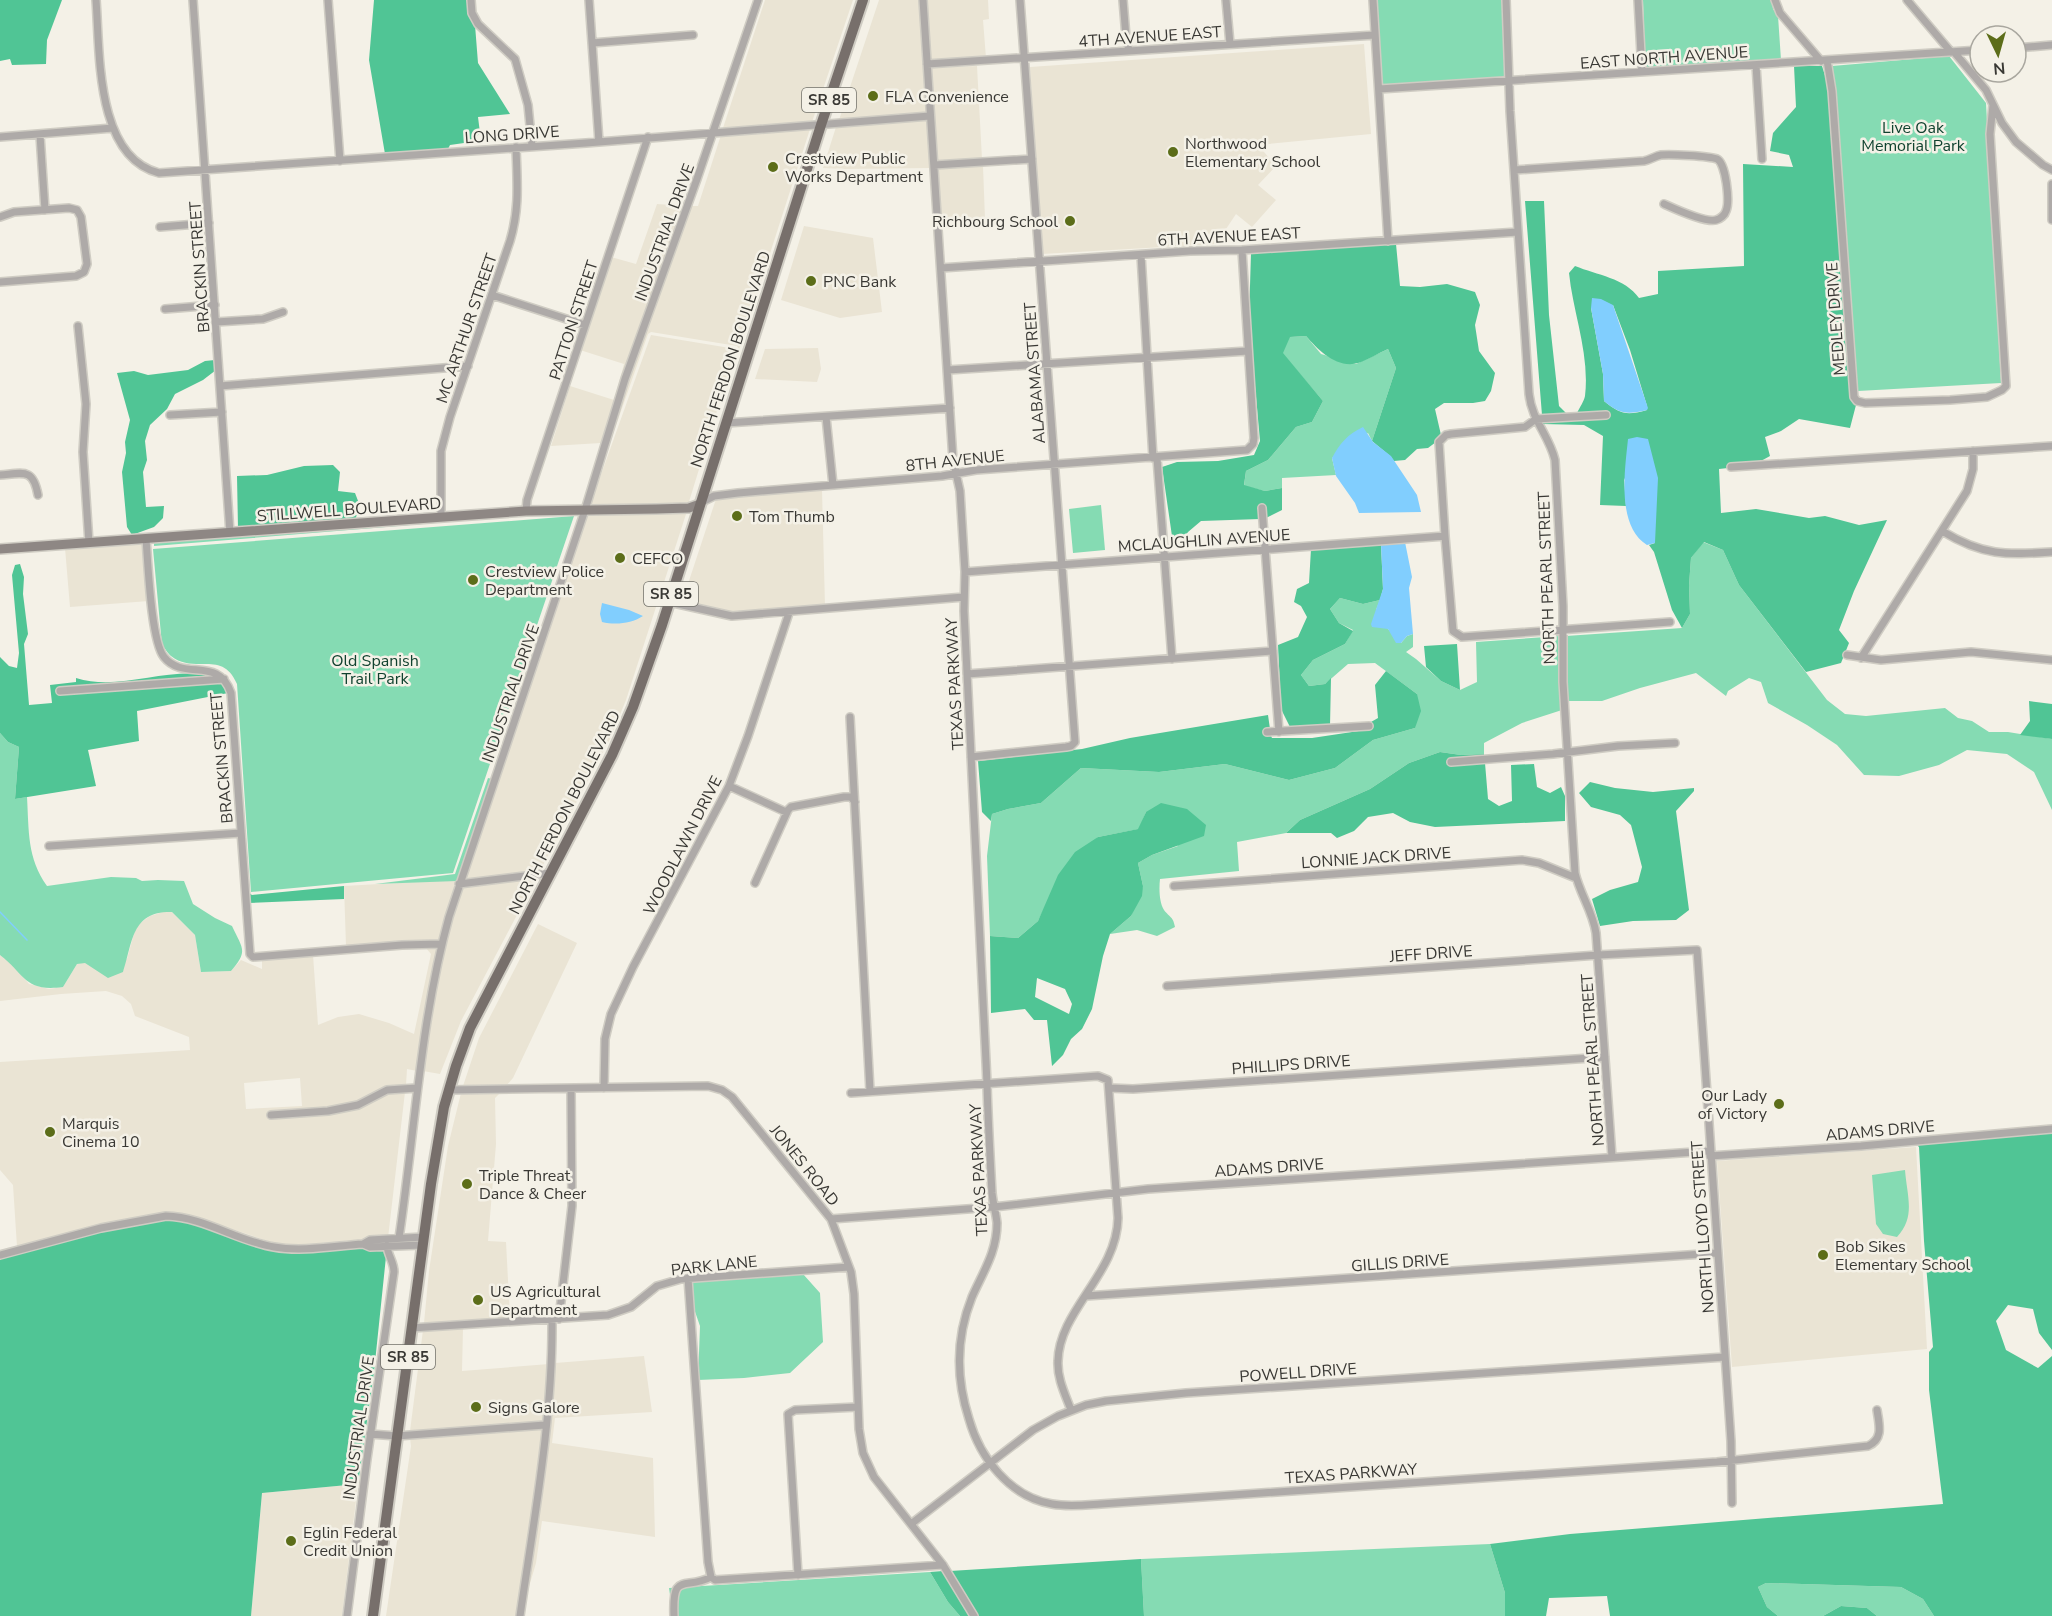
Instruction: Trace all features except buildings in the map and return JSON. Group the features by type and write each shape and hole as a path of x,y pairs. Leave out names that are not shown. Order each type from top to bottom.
{"main road":[{"name":"NORTH FERDON BOULEVARD","path":"374,1616 437,1140 449,1090 463,1047 479,1009 602,776 629,716 669,602 863,0"}],"street":[{"name":"LONG DRIVE","path":"96,0 103,98 113,128 135,159 148,169 166,173 930,116"},
{"name":"BRACKIN STREET","path":"193,0 230,533"},
{"path":"328,0 340,160"},
{"path":"471,0 472,13 478,24 515,59 528,105 532,146"},
{"path":"589,0 598,142"},
{"name":"INDUSTRIAL DRIVE","path":"399,1238 417,1088 434,975 441,944 459,884 585,510 625,379 758,0"},
{"name":"TEXAS PARKWAY","path":"923,0 953,460 960,491 965,572 967,674 992,1197 997,1233 994,1249 965,1317 959,1354 960,1378 969,1421 990,1464 1020,1492 1040,1501 1071,1506 1731,1460 1869,1446 1879,1436 1877,1410"},
{"name":"ALABAMA STREET","path":"971,757 1066,747 1073,744 1075,737 1020,0"},
{"path":"1123,0 1129,51"},
{"path":"1226,0 1230,44"},
{"path":"1372,0 1388,241"},
{"name":"NORTH PEARL STREET","path":"1506,0 1510,111 1529,394 1531,408 1551,446 1555,460 1563,630 1563,682 1576,878 1595,926 1612,1157"},
{"path":"1638,0 1642,72"},
{"path":"1774,0 1778,10 1824,60"},
{"path":"1906,0 1986,90 2002,123 2016,142 2052,170"},
{"path":"592,43 693,35"},
{"name":"4TH AVENUE EAST","path":"927,64 1375,35"},
{"path":"2028,47 2052,45"},
{"name":"EAST NORTH AVENUE","path":"1379,89 1968,51"},
{"name":"MEDLEY DRIVE","path":"1824,60 1832,91 1855,399 1865,403 1987,397 2006,386 1990,134 1994,105"},
{"path":"1756,65 1762,159"},
{"path":"0,137 113,128"},
{"path":"40,135 45,210"},
{"name":"PATTON STREET","path":"526,511 526,501 648,137"},
{"name":"MC ARTHUR STREET","path":"441,517 441,451 516,217 518,200 516,147"},
{"path":"1515,170 1644,160 1662,155 1713,158 1722,163 1727,206 1722,217 1716,220 1703,219 1664,204"},
{"path":"934,165 1032,159"},
{"path":"2052,184 2052,220"},
{"path":"0,217 14,212 69,208 77,210 81,217 87,264 84,272 76,276 0,282"},
{"path":"160,227 209,223"},
{"name":"6TH AVENUE EAST","path":"941,268 1518,232"},
{"path":"948,370 1248,351 1242,250"},
{"path":"1141,255 1147,358 1172,659"},
{"path":"492,295 585,325"},
{"path":"165,309 215,305"},
{"path":"216,322 263,319 284,312"},
{"path":"78,326 86,404 83,452 89,543"},
{"name":"8TH AVENUE","path":"700,504 714,496 955,474 976,470 1247,450 1251,447 1254,438 1248,351"},
{"path":"220,386 468,366"},
{"path":"726,423 950,408"},
{"path":"170,415 222,412"},
{"path":"1606,415 1536,419 1525,427 1451,434 1441,440 1438,447 1451,624 1455,634 1462,638 1670,622"},
{"path":"826,417 833,485"},
{"path":"1731,467 2052,446"},
{"path":"1861,658 1967,491 1973,469 1973,451"},
{"path":"0,475 30,475 35,481 38,495"},
{"name":"STILLWELL BOULEVARD","path":"0,549 526,511 689,508 700,504"},
{"path":"1262,508 1279,732"},
{"path":"1942,531 1965,544 1994,553 2016,555 2052,552"},
{"name":"MCLAUGHLIN AVENUE","path":"965,572 1444,536"},
{"name":"BRACKIN STREET","path":"146,539 156,638 162,654 173,665 182,669 212,671 224,679 231,693 249,954 253,957 441,944"},
{"path":"669,602 728,616 789,613 964,597"},
{"name":"WOODLAWN DRIVE","path":"604,1088 604,1039 611,1014 633,967 672,898 729,786 789,613"},
{"path":"967,674 1273,651"},
{"path":"1847,655 1894,660 1971,652 2052,660"},
{"path":"60,691 224,679"},
{"path":"850,717 870,1091"},
{"path":"1268,732 1370,726"},
{"path":"1451,762 1675,743"},
{"path":"729,786 786,812"},
{"path":"755,883 786,812 791,807 844,796 851,797 855,802"},
{"path":"49,846 241,833"},
{"name":"LONNIE JACK DRIVE","path":"1174,886 1522,860 1539,863 1576,878"},
{"path":"459,884 550,873"},
{"name":"JEFF DRIVE","path":"1167,986 1598,954 1697,950"},
{"name":"NORTH LLOYD STREET","path":"1697,950 1725,1357 1732,1503"},
{"name":"PHILLIPS DRIVE","path":"987,1083 1104,1076 1108,1080 1109,1088 1133,1089 1605,1057"},
{"path":"851,1093 987,1083"},
{"name":"JONES ROAD","path":"449,1090 708,1086 722,1090 737,1102 831,1219 849,1267 854,1294 860,1442 866,1463 881,1487 942,1564 975,1616"},
{"path":"272,1115 328,1111 358,1105 387,1090 417,1088"},
{"path":"1071,1410 1060,1382 1058,1361 1062,1335 1109,1256 1118,1224 1109,1088"},
{"path":"520,1616 552,1373 556,1319 569,1246 572,1206 571,1089"},
{"name":"ADAMS DRIVE","path":"831,1219 994,1207 1116,1192 1612,1157 1861,1146 2052,1129"},
{"path":"0,1255 101,1228 166,1216 203,1223 276,1247 363,1244 370,1240 399,1238 423,1241"},
{"path":"363,1244 370,1247 423,1241"},
{"name":"INDUSTRIAL DRIVE","path":"347,1616 370,1434 394,1272 394,1265 388,1254 387,1246"},
{"name":"GILLIS DRIVE","path":"1086,1296 1717,1253"},
{"name":"PARK LANE","path":"412,1328 617,1313 631,1307 657,1286 688,1278 849,1267"},
{"path":"688,1278 708,1562 711,1577 715,1580 942,1564"},
{"name":"POWELL DRIVE","path":"911,1524 1033,1430 1071,1410 1106,1401 1186,1393 1725,1357"},
{"path":"798,1575 789,1413 795,1410 858,1407"},
{"path":"370,1434 397,1436 545,1425"},
{"path":"674,1616 674,1596 679,1586 685,1582 704,1581 711,1577"}],"shaded area":[{"path":"765,0 853,0 812,122 723,128"},
{"path":"879,0 920,0 927,113 839,120"},
{"path":"926,0 988,0 989,19 983,20 986,58 930,61"},
{"name":"Northwood Elementary School","path":"1364,44 1371,134 1258,145 1276,166 1258,185 1276,200 1252,227 1236,214 1216,244 1042,254 1030,67"},
{"path":"977,66 982,159 936,162 930,68"},
{"path":"927,119 931,168 823,168 836,127"},
{"path":"810,129 739,350 737,346 651,332 648,334 605,457 628,380 691,206 698,206 721,135"},
{"path":"983,166 985,219 941,224 937,169"},
{"path":"657,204 684,206 582,506 601,443 551,446 570,386 614,400 624,364 580,350 611,257 636,264"},
{"path":"804,226 873,238 882,312 840,318 781,300"},
{"path":"651,335 736,349 688,505 589,508"},
{"path":"818,348 821,369 817,382 755,379 765,349"},
{"path":"822,490 825,606 732,613 682,602 716,499"},
{"path":"687,511 626,700 610,739 540,871 465,880 587,513"},
{"path":"143,543 149,601 70,607 65,548"},
{"path":"536,879 461,1021 440,1074 423,1071 444,945 461,887"},
{"path":"456,881 439,941 346,946 344,886"},
{"path":"172,912 195,935 201,972 231,971 241,960 262,969 262,959 313,955 318,1025 338,1017 359,1014 414,1034 431,954 426,948 437,948 417,1071 407,1069 406,1085 386,1087 358,1102 268,1112 269,1119 328,1114 359,1108 388,1093 405,1092 388,1238 294,1245 277,1244 204,1220 177,1213 166,1213 100,1224 17,1247 13,1185 0,1170 0,1062 190,1050 189,1037 135,1016 131,1004 122,996 106,991 0,1001 0,955 11,963 29,984 49,989 63,987 77,964 85,962 97,969 127,959 136,926 150,916","holes":["300,1078 302,1106 246,1109 244,1083"]},
{"path":"538,924 577,943 513,1078 506,1086 463,1086 479,1038"},
{"path":"461,1093 500,1093 495,1098 496,1144 488,1241 506,1242 510,1318 424,1323 429,1271 448,1146"},
{"name":"Bob Sikes Elementary School","path":"1916,1147 1927,1349 1732,1367 1717,1161"},
{"path":"463,1328 462,1371 549,1364 543,1422 410,1431 423,1330"},
{"path":"644,1356 652,1412 555,1418 552,1443 653,1458 655,1537 542,1521 536,1563 526,1597 555,1363"},
{"path":"542,1429 518,1616 386,1616 411,1446 410,1438"},
{"path":"358,1484 342,1616 251,1616 262,1493"}],"green space":[{"path":"0,0 62,0 47,40 46,64 12,65 10,59 0,61"},
{"path":"374,0 468,0 469,14 475,25 478,63 510,114 478,117 480,133 471,142 450,145 448,149 385,154 369,60"},
{"path":"1376,0 1503,0 1507,78 1381,86"},
{"path":"1643,0 1772,0 1773,9 1778,16 1781,60 1645,68"},
{"name":"Live Oak Memorial Park","path":"1949,56 1968,80 1968,84 1971,84 1986,103 2001,383 1858,391 1832,66"},
{"path":"1794,66 1822,66 1828,85 1851,397 1856,405 1850,428 1799,419 1781,431 1765,437 1770,456 1761,461 1728,463 1728,468 1719,469 1721,513 1756,509 1809,518 1825,516 1859,525 1887,520 1854,591 1839,630 1849,643 1841,663 1806,672 1739,585 1723,550 1704,542 1691,558 1690,614 1682,628 1672,610 1654,552 1649,545 1655,543 1624,478 1626,506 1600,505 1603,436 1584,425 1543,424 1543,422 1609,418 1608,411 1577,413 1585,396 1586,380 1583,349 1569,273 1575,266 1610,278 1626,286 1639,298 1658,294 1658,271 1744,266 1743,164 1793,167 1789,155 1770,151 1773,133 1796,107","holes":["1613,305 1630,350 1647,410 1624,413 1604,401 1603,374 1591,308"]},
{"path":"1525,201 1544,201 1549,315 1559,406 1566,413 1542,415"},
{"path":"1396,244 1400,286 1420,287 1447,284 1475,292 1480,305 1475,325 1479,351 1495,373 1491,391 1485,401 1444,403 1435,409 1441,435 1436,442 1428,448 1417,449 1405,460 1394,461 1372,441 1396,368 1388,349 1366,360 1350,364 1335,361 1316,347 1306,336 1290,337 1283,353 1323,401 1312,422 1296,427 1268,460 1246,471 1244,485 1265,491 1282,488 1282,510 1266,518 1265,505 1259,505 1260,519 1201,521 1188,532 1183,540 1172,536 1162,467 1177,462 1218,461 1254,455 1260,441 1249,319 1251,253"},
{"path":"1306,336 1321,354 1356,364 1388,349 1396,368 1372,441 1368,433 1332,458 1336,475 1282,478 1282,488 1265,491 1244,486 1246,471 1268,460 1296,427 1312,422 1323,401 1282,353 1289,337"},
{"path":"215,360 216,370 203,380 175,394 167,409 150,425 145,441 147,460 143,472 146,507 164,506 163,518 154,527 132,535 127,527 122,472 130,420 117,373 134,371 148,375 188,370 205,361"},
{"path":"333,465 340,472 338,491 355,493 360,506 355,520 238,528 237,476 267,475 304,466"},
{"path":"1101,505 1105,550 1073,553 1069,509"},
{"name":"Old Spanish Trail Park","path":"574,516 453,873 251,892 237,684 224,668 180,661 170,655 162,645 153,549"},
{"path":"435,521 435,523 154,546 154,543"},
{"path":"1703,542 1723,550 1739,585 1827,700 1845,714 1866,716 1945,708 1958,718 1972,721 1989,732 2008,732 2052,739 2052,810 2034,772 2007,754 1967,750 1939,765 1899,776 1864,775 1837,745 1768,703 1761,682 1749,678 1728,691 1726,696 1696,673 1602,701 1567,701 1566,636 1682,628 1690,614 1691,558"},
{"path":"1381,544 1383,589 1380,600 1363,604 1340,598 1330,609 1339,623 1353,631 1345,644 1313,660 1301,675 1309,686 1325,684 1331,678 1330,726 1290,727 1281,709 1278,645 1298,637 1307,617 1301,606 1294,602 1297,589 1309,583 1311,549"},
{"path":"20,564 24,577 23,594 28,634 24,644 29,705 52,703 50,685 76,682 76,678 110,682 180,674 215,676 57,688 57,694 223,682 228,693 137,711 139,741 88,750 96,786 15,799 19,747 8,742 0,733 0,657 9,666 17,668 19,653 12,575 15,565"},
{"path":"1340,598 1363,604 1380,600 1376,610 1388,629 1401,643 1407,636 1413,634 1413,647 1406,652 1441,681 1460,690 1477,682 1476,642 1560,636 1562,710 1522,723 1484,743 1484,754 1461,755 1440,752 1409,763 1370,789 1300,820 1286,833 1237,842 1239,871 1160,879 1161,903 1175,927 1157,936 1137,930 1110,934 1131,916 1143,886 1138,863 1152,855 1178,846 1146,812 1139,829 1098,837 1045,907 1038,921 1018,938 990,936 987,856 992,814 1041,803 1081,768 1159,772 1225,764 1289,780 1335,768 1373,740 1415,728 1417,694 1375,663 1348,664 1325,684 1309,686 1301,675 1313,660 1345,644 1353,630 1339,623 1330,609"},
{"path":"1457,644 1460,690 1441,681 1426,667 1424,646"},
{"path":"1386,671 1417,694 1421,711 1415,728 1373,740 1335,768 1289,780 1225,764 1159,772 1081,768 1041,803 992,814 991,821 982,812 978,761 1082,749 1130,738 1268,715 1270,729 1264,730 1265,736 1272,738 1312,738 1372,729 1371,722 1378,718 1375,685"},
{"path":"2029,701 2052,704 2052,739 2020,735 2030,721"},
{"path":"0,733 8,742 19,747 15,799 27,797 32,854 40,876 47,886 111,877 136,878 142,881 184,881 193,904 232,926 241,945 242,954 231,971 201,972 195,935 172,912 159,913 148,917 141,923 132,940 123,972 108,978 85,963 77,964 63,987 40,987 27,980 0,955"},
{"path":"1440,752 1461,755 1484,754 1484,756 1448,758 1448,765 1485,763 1488,799 1499,806 1512,801 1511,765 1534,764 1537,787 1550,793 1561,787 1565,796 1565,821 1435,827 1410,822 1393,813 1368,817 1354,831 1337,838 1331,833 1286,833 1300,820 1370,789 1409,763"},
{"path":"240,768 249,893 252,895 344,886 344,899 248,903"},
{"path":"488,778 492,779 457,881 375,884 455,874"},
{"path":"1590,782 1615,788 1653,792 1694,788 1694,791 1676,811 1689,910 1676,920 1633,921 1600,926 1592,899 1610,890 1638,882 1642,867 1631,825 1620,815 1591,807 1579,793"},
{"path":"1161,803 1187,809 1206,825 1204,836 1152,855 1138,863 1143,886 1142,896 1131,916 1110,934 1092,1009 1082,1029 1071,1039 1063,1055 1052,1066 1047,1020 1034,1020 1025,1009 991,1013 990,936 1018,938 1038,921 1058,875 1075,852 1098,837 1138,829 1146,812","holes":["1037,978 1065,989 1072,1004 1069,1014 1035,997"]},
{"path":"2052,1132 2052,1350 2039,1333 2033,1309 2008,1305 1996,1321 2006,1350 2038,1368 2052,1356 2052,1616 1934,1616 1923,1599 1901,1587 1766,1583 1758,1587 1767,1607 1778,1616 1610,1616 1607,1596 1549,1598 1546,1616 1505,1616 1505,1593 1490,1544 1570,1534 1943,1504 1929,1390 1929,1352 1933,1347 1919,1147 1916,1144"},
{"path":"1905,1170 1909,1206 1907,1222 1897,1237 1883,1234 1876,1224 1872,1175"},
{"path":"166,1220 194,1224 278,1251 387,1247 374,1372 358,1484 262,1493 251,1616 0,1616 0,1259 102,1231"},
{"path":"803,1274 820,1293 823,1342 790,1373 698,1380 700,1326 692,1303 691,1282"},
{"path":"1490,1544 1505,1593 1505,1616 1144,1616 1141,1559"},
{"path":"1141,1559 1144,1616 978,1616 950,1571"},
{"path":"943,1571 971,1616 960,1616 948,1602 930,1572"},
{"path":"930,1572 948,1602 960,1616 673,1616 669,1588"},
{"path":"1766,1583 1901,1587 1923,1599 1934,1616 1877,1616 1867,1608 1841,1606 1823,1616 1778,1616 1767,1607 1758,1587"},
{"path":"1841,1606 1867,1608 1877,1616 1823,1616"}],"water":[{"path":"1592,298 1601,299 1613,305 1647,410 1634,413 1624,412 1604,401 1603,374 1591,308"},
{"path":"1363,427 1373,442 1391,456 1417,495 1421,512 1359,513 1355,503 1336,476 1332,458 1344,440"},
{"path":"1637,437 1648,439 1658,478 1655,543 1647,545 1637,536 1631,525 1625,496 1628,439"},
{"path":"1405,542 1412,577 1409,588 1413,634 1407,636 1401,643 1396,643 1388,629 1372,627 1371,624 1383,589 1381,544"},
{"path":"602,603 643,616 623,623 602,622 600,614"}],"waterway":[{"path":"0,912 27,940"}],"place":[{"name":"FLA Convenience","path":"873,96"},
{"name":"Northwood Elementary School","path":"1173,152"},
{"name":"Crestview Public Works Department","path":"773,167"},
{"name":"Richbourg School","path":"1070,221"},
{"name":"PNC Bank","path":"811,281"},
{"name":"Tom Thumb","path":"737,516"},
{"name":"CEFCO","path":"620,558"},
{"name":"Crestview Police Department","path":"473,580"},
{"name":"Our Lady of Victory","path":"1779,1104"},
{"name":"Marquis Cinema 10","path":"50,1132"},
{"name":"Triple Threat Dance & Cheer","path":"467,1184"},
{"name":"Bob Sikes Elementary School","path":"1823,1255"},
{"name":"US Agricultural Department","path":"478,1300"},
{"name":"Signs Galore","path":"476,1407"},
{"name":"Eglin Federal Credit Union","path":"291,1541"}]}
